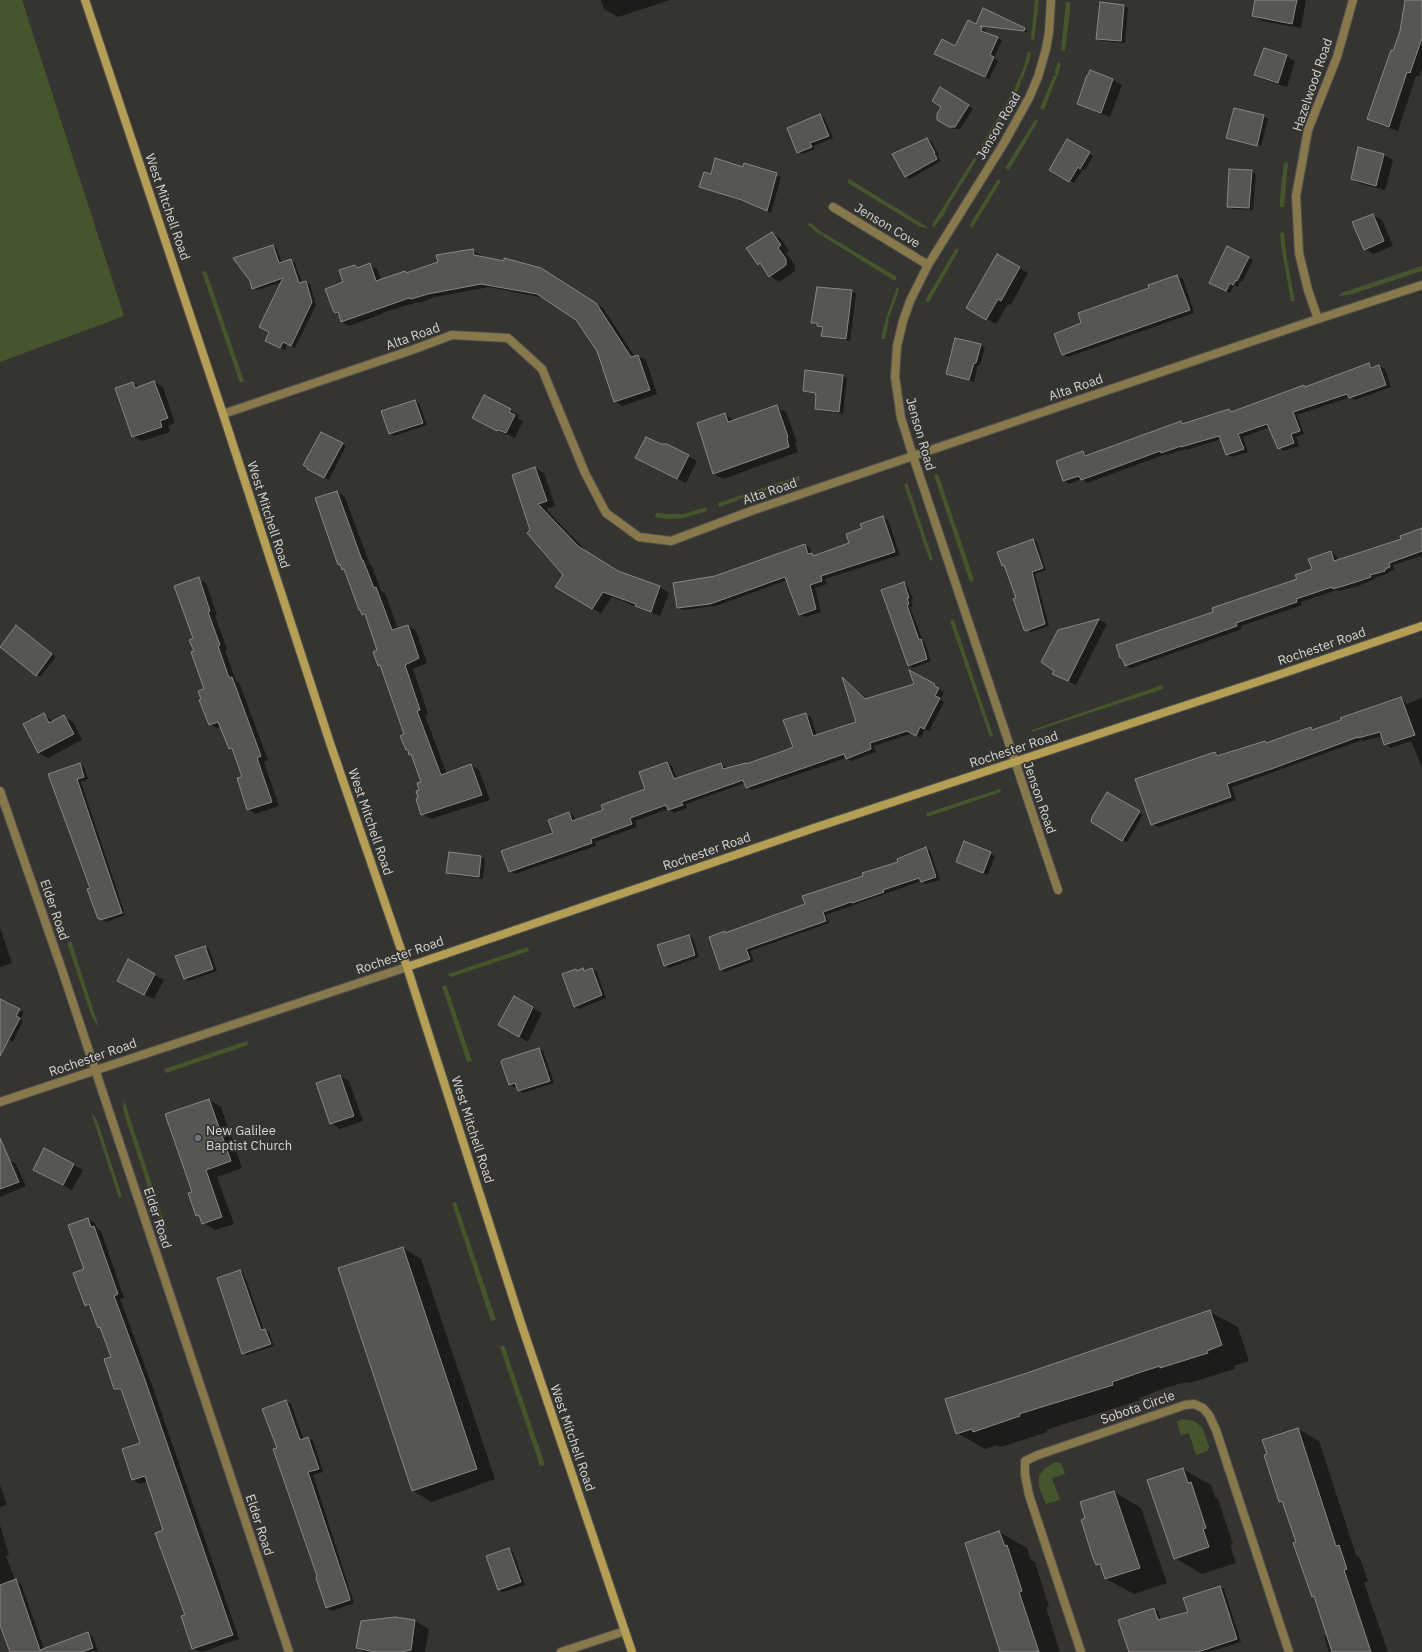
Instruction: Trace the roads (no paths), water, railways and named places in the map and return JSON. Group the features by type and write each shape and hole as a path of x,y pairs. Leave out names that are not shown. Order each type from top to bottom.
{"main road":[{"name":"West Mitchell Road","path":"85,0 333,750 407,967 522,1326 632,1652"},
{"name":"Rochester Road","path":"407,967 814,828 1422,626"}],"street":[{"name":"Jenson Road","path":"1051,0 1049,32 1046,49 1038,77 1029,98 1004,143 928,265 910,301 900,333 896,361 898,400 901,418 1014,762 1058,890"},
{"name":"Hazelwood Road","path":"1318,319 1308,290 1299,253 1296,196 1308,130 1336,57 1353,0"},
{"name":"Jenson Cove","path":"833,207 928,265"},
{"name":"Alta Road","path":"223,414 452,335 508,338 542,369 585,473 606,513 639,537 671,541 751,511 1422,285"},
{"name":"Elder Road","path":"0,791 95,1070 289,1652"},
{"name":"Rochester Road","path":"0,1102 407,967"},
{"name":"Sobota Circle","path":"1081,1652 1030,1495 1025,1475 1025,1461 1038,1455 1185,1405 1194,1404 1203,1408 1209,1414 1216,1430 1289,1652"},
{"path":"561,1652 625,1630"}],"place":[{"name":"New Galilee Baptist Church","path":"198,1138"}]}
